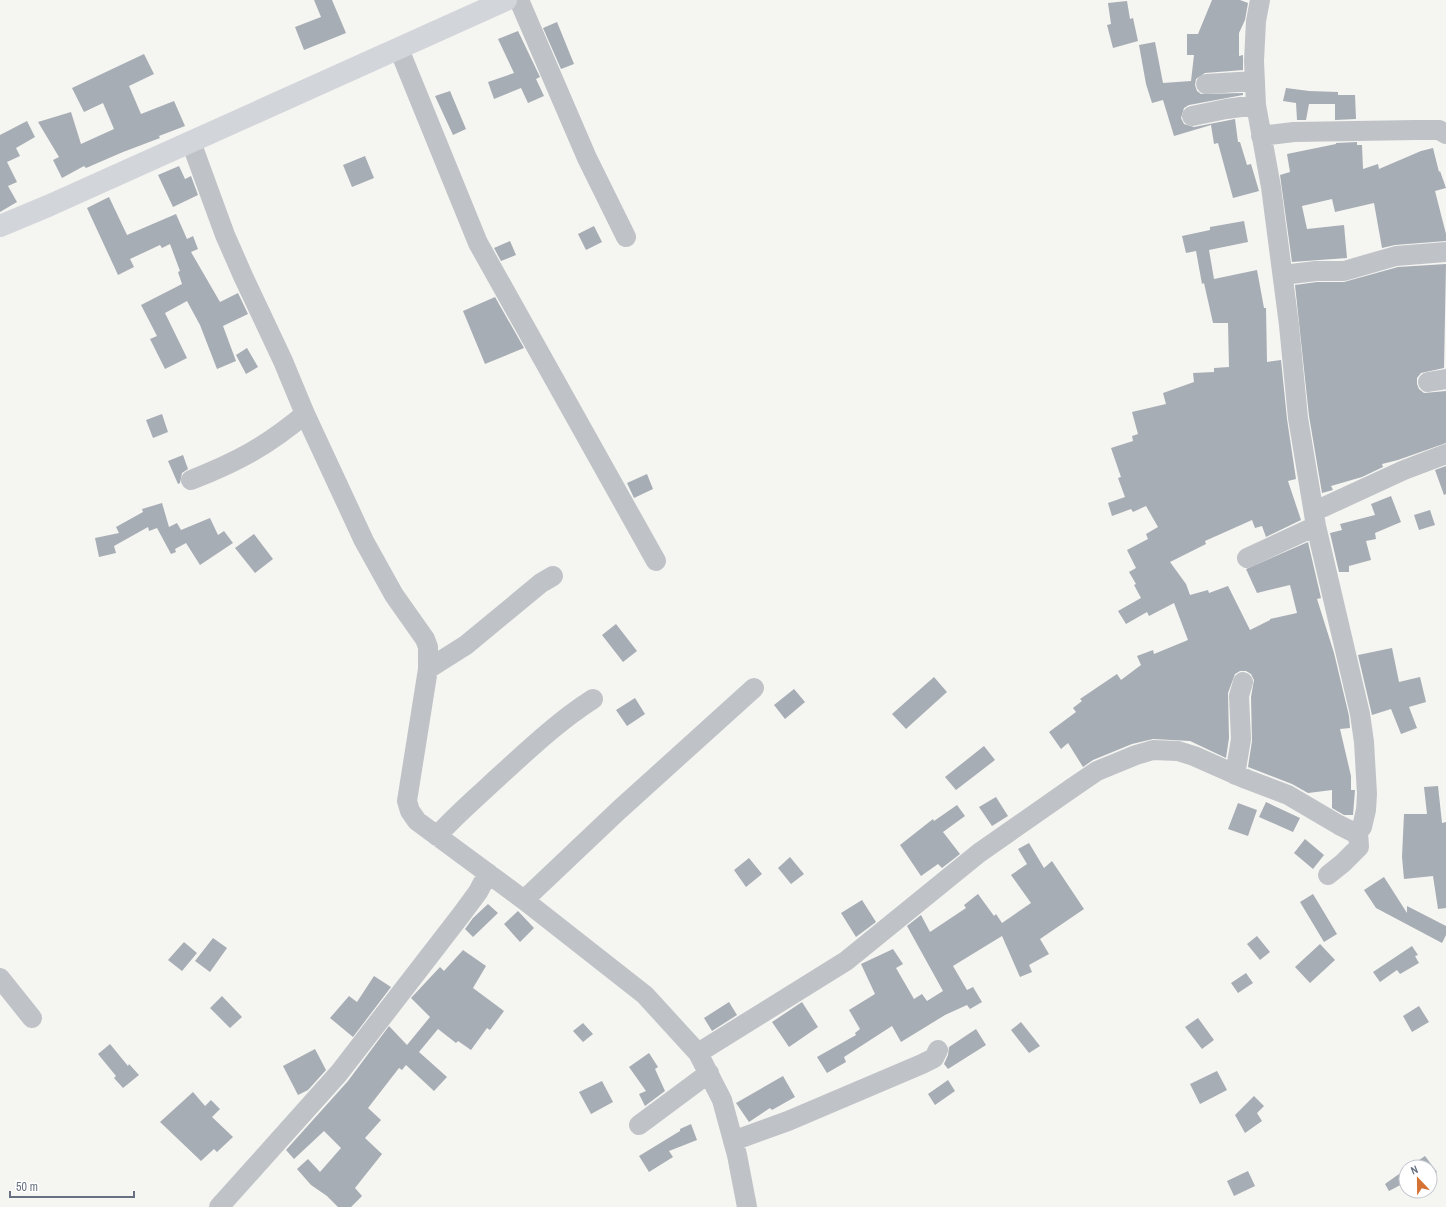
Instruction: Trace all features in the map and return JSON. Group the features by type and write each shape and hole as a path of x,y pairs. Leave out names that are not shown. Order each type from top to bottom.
{"street":[{"path":"0,226 506,0"},
{"path":"519,0 587,158 626,237"},
{"path":"1260,0 1256,21 1254,60 1256,105 1271,187 1298,418 1316,519 1360,714 1364,742 1367,794 1366,810 1362,827 1358,832 1359,847 1328,875"},
{"path":"399,49 478,243 656,561"},
{"path":"1206,84 1255,81"},
{"path":"1192,116 1256,105"},
{"path":"1261,136 1294,132 1416,130 1439,130 1446,134"},
{"path":"191,142 225,235 260,314 284,361 305,414 371,554 394,594 415,622 428,647 428,668 407,801 410,811 417,821 524,900 644,995 698,1053 722,1100 733,1141 747,1207"},
{"path":"1282,275 1316,271 1344,270 1396,256 1446,252"},
{"path":"191,480 221,468 253,452 283,432 305,414"},
{"path":"1247,558 1404,470 1446,454"},
{"path":"428,668 466,645 541,583 553,576"},
{"path":"1235,775 1241,735 1239,696 1243,682"},
{"path":"524,900 619,810 754,688"},
{"path":"437,836 460,811 521,756 570,714 593,699"},
{"path":"698,1053 846,961 979,853 1097,771 1136,755 1154,750 1184,753 1235,775 1288,795 1353,832 1358,832"},
{"path":"219,1207 339,1073 461,915 478,892 488,873"},
{"path":"0,978 32,1018"},
{"path":"733,1141 788,1121 922,1064 934,1058 938,1050"},
{"path":"638,1125 709,1073"}],"building":[{"path":"314,0 332,0 346,33 304,50 295,27 321,17"},
{"path":"1212,0 1240,0 1248,3 1245,20 1239,33 1239,56 1243,55 1243,70 1205,73 1196,79 1195,85 1197,91 1201,94 1243,93 1243,95 1189,105 1184,108 1181,118 1184,124 1194,127 1235,119 1238,142 1240,142 1247,165 1251,164 1259,191 1233,198 1218,143 1214,144 1211,125 1174,136 1163,100 1152,103 1146,84 1139,45 1155,42 1163,83 1191,81 1194,55 1187,55 1187,34 1198,34"},
{"path":"1127,1 1130,19 1133,18 1138,41 1113,48 1107,25 1111,24 1108,3"},
{"path":"557,22 574,64 561,69 543,28"},
{"path":"518,31 540,77 536,79 544,96 528,103 521,88 494,99 488,82 514,73 498,39"},
{"path":"144,54 154,74 129,86 141,114 174,101 185,126 159,136 160,138 86,168 84,166 62,178 53,160 59,157 38,122 71,112 81,144 114,129 103,103 84,112 72,88"},
{"path":"1286,88 1309,91 1338,92 1338,95 1355,95 1356,119 1335,120 1335,104 1309,104 1306,120 1297,120 1296,103 1283,101"},
{"path":"450,91 466,129 453,135 435,96"},
{"path":"27,121 35,137 16,148 20,156 7,162 17,182 8,186 17,202 0,212 0,135"},
{"path":"1357,142 1357,145 1362,145 1363,169 1378,164 1379,169 1421,151 1433,148 1439,172 1440,171 1446,188 1435,191 1446,234 1446,241 1395,245 1382,248 1374,203 1335,212 1332,199 1302,206 1307,229 1344,225 1347,258 1292,262 1280,175 1290,172 1287,154 1336,143"},
{"path":"365,156 374,178 352,187 343,165"},
{"path":"179,166 185,179 191,176 198,195 173,207 158,175"},
{"path":"109,197 127,235 176,214 187,239 193,236 198,249 191,252 220,302 238,293 248,314 223,326 236,361 217,369 200,325 187,301 165,313 187,358 165,369 150,339 157,336 141,305 182,284 178,272 180,271 170,244 162,248 160,245 130,259 134,267 118,275 87,208"},
{"path":"1244,221 1248,242 1209,250 1214,279 1257,270 1264,308 1266,308 1267,362 1281,360 1287,419 1296,479 1288,481 1301,520 1266,537 1262,526 1255,528 1252,520 1205,541 1206,544 1170,562 1186,584 1190,595 1208,590 1209,593 1228,586 1250,630 1270,619 1297,613 1290,585 1257,593 1246,569 1308,542 1321,598 1317,599 1334,653 1349,716 1350,728 1340,729 1351,776 1351,790 1355,790 1353,815 1344,815 1332,808 1332,790 1308,793 1292,784 1248,767 1252,741 1251,697 1254,680 1251,674 1246,671 1240,671 1235,674 1228,693 1229,738 1226,758 1190,741 1153,739 1132,744 1093,760 1083,767 1068,743 1061,749 1049,732 1076,712 1073,708 1082,701 1080,699 1117,674 1121,680 1141,665 1137,656 1153,650 1154,654 1188,640 1174,603 1149,616 1147,612 1126,624 1118,611 1141,598 1134,585 1136,584 1129,572 1136,568 1127,550 1148,539 1146,534 1158,527 1146,506 1133,512 1131,509 1112,516 1108,503 1125,497 1118,478 1121,477 1111,448 1133,441 1132,436 1138,434 1132,412 1166,404 1163,393 1194,382 1193,373 1214,372 1214,368 1229,367 1228,323 1213,323 1204,283 1202,284 1196,251 1186,253 1182,236 1210,230 1210,227"},
{"path":"594,226 602,242 586,250 578,234"},
{"path":"510,241 516,255 501,261 494,248"},
{"path":"1446,264 1444,368 1421,373 1417,378 1417,384 1419,389 1424,393 1446,391 1446,443 1382,464 1383,467 1362,477 1331,486 1333,490 1322,493 1309,416 1295,285 1317,282 1344,282 1398,267"},
{"path":"495,297 524,348 485,364 463,311"},
{"path":"247,348 258,367 246,374 236,355"},
{"path":"162,414 168,432 153,438 146,420"},
{"path":"183,455 188,469 182,473 180,483 178,484 168,461"},
{"path":"1446,466 1446,494 1444,495 1435,470"},
{"path":"647,474 653,489 634,498 627,483"},
{"path":"1391,496 1401,522 1375,533 1376,539 1366,541 1371,560 1349,566 1349,572 1339,572 1330,533 1342,530 1340,524 1375,515 1371,504"},
{"path":"162,503 169,527 177,523 181,530 210,518 218,535 224,531 233,543 200,565 186,543 175,549 176,552 171,554 157,528 149,531 148,527 114,546 116,553 99,557 95,538 119,533 116,527 143,512 142,509"},
{"path":"1430,510 1435,525 1419,530 1414,515"},
{"path":"254,534 273,559 255,573 235,548"},
{"path":"616,624 637,651 623,662 602,635"},
{"path":"1392,648 1399,682 1420,677 1426,702 1409,707 1417,728 1401,734 1391,709 1372,715 1358,655"},
{"path":"934,677 947,692 906,729 892,714"},
{"path":"794,689 805,702 785,719 774,705"},
{"path":"635,698 645,714 627,726 616,710"},
{"path":"984,746 995,760 956,790 945,777"},
{"path":"1438,786 1442,823 1446,822 1446,908 1438,909 1433,876 1404,879 1402,857 1404,814 1427,814 1424,787"},
{"path":"996,797 1008,816 992,826 979,807"},
{"path":"1266,802 1300,818 1293,832 1259,817"},
{"path":"1238,803 1257,810 1248,836 1228,829"},
{"path":"957,805 965,816 943,832 960,854 942,868 938,864 921,876 900,845 933,819 934,821"},
{"path":"1305,839 1324,855 1313,869 1294,853"},
{"path":"1029,843 1044,868 1052,861 1084,909 1040,939 1049,954 1029,965 1032,972 1020,977 1002,936 953,966 967,990 973,987 982,1002 970,1009 967,1005 945,1015 901,1042 892,1026 844,1057 846,1062 827,1073 817,1057 856,1035 855,1033 860,1029 849,1010 875,994 861,964 893,949 903,964 896,968 914,999 922,994 927,1001 943,991 907,926 921,915 930,932 966,908 964,905 978,894 994,916 996,914 1002,923 1031,903 1011,875 1027,864 1018,849"},
{"path":"790,857 804,874 791,884 778,868"},
{"path":"749,858 762,874 746,887 734,870"},
{"path":"1384,877 1407,913 1407,906 1446,926 1446,935 1442,943 1376,908 1364,890"},
{"path":"1313,894 1337,934 1324,942 1300,902"},
{"path":"862,900 876,922 856,937 841,913"},
{"path":"488,904 498,913 473,937 465,929 473,918"},
{"path":"518,911 534,928 520,942 504,924"},
{"path":"1257,936 1270,952 1260,960 1247,944"},
{"path":"213,938 227,948 210,972 195,961"},
{"path":"184,942 197,953 182,971 168,960"},
{"path":"1320,944 1335,960 1310,983 1295,967"},
{"path":"1412,946 1418,955 1415,956 1419,963 1400,974 1397,970 1380,982 1373,972"},
{"path":"463,950 486,966 473,988 504,1011 490,1030 487,1028 471,1050 458,1041 456,1043 438,1029 419,1052 447,1077 434,1091 406,1065 402,1070 399,1068 368,1108 381,1120 365,1138 382,1154 355,1188 362,1196 351,1207 338,1207 327,1196 311,1185 297,1169 308,1159 320,1172 341,1148 324,1131 294,1159 286,1150 348,1081 389,1026 407,1045 430,1017 411,998 440,967 444,971"},
{"path":"1246,973 1253,983 1238,993 1231,983"},
{"path":"374,976 391,987 353,1037 330,1018 349,996 357,1002"},
{"path":"222,996 242,1017 230,1028 210,1008"},
{"path":"729,1002 737,1015 712,1031 704,1018"},
{"path":"802,1002 818,1027 789,1047 772,1022"},
{"path":"1419,1006 1429,1022 1412,1032 1403,1016"},
{"path":"1198,1018 1214,1040 1202,1049 1185,1027"},
{"path":"1021,1022 1040,1046 1029,1053 1011,1030"},
{"path":"583,1023 593,1034 583,1042 573,1031"},
{"path":"976,1029 986,1045 948,1069 944,1064 948,1055 949,1047"},
{"path":"110,1044 128,1066 129,1064 139,1075 123,1088 114,1078 116,1076 98,1054"},
{"path":"315,1049 326,1070 308,1090 298,1095 283,1066"},
{"path":"649,1053 658,1067 655,1069 665,1091 645,1106 639,1094 646,1091 629,1067"},
{"path":"1217,1071 1227,1090 1200,1104 1190,1084"},
{"path":"783,1076 795,1097 772,1110 770,1108 749,1122 736,1103"},
{"path":"948,1080 955,1091 935,1105 928,1094"},
{"path":"602,1081 613,1102 591,1114 579,1092"},
{"path":"193,1092 205,1106 211,1100 220,1109 212,1117 233,1137 217,1152 214,1149 201,1161 160,1122"},
{"path":"1254,1096 1264,1106 1257,1113 1262,1121 1245,1133 1235,1115"},
{"path":"691,1124 697,1140 669,1151 673,1157 649,1172 639,1156 680,1131 680,1129"},
{"path":"1248,1171 1255,1186 1234,1196 1227,1181"},
{"path":"1398,1175 1398,1186 1389,1191 1385,1184"}]}
